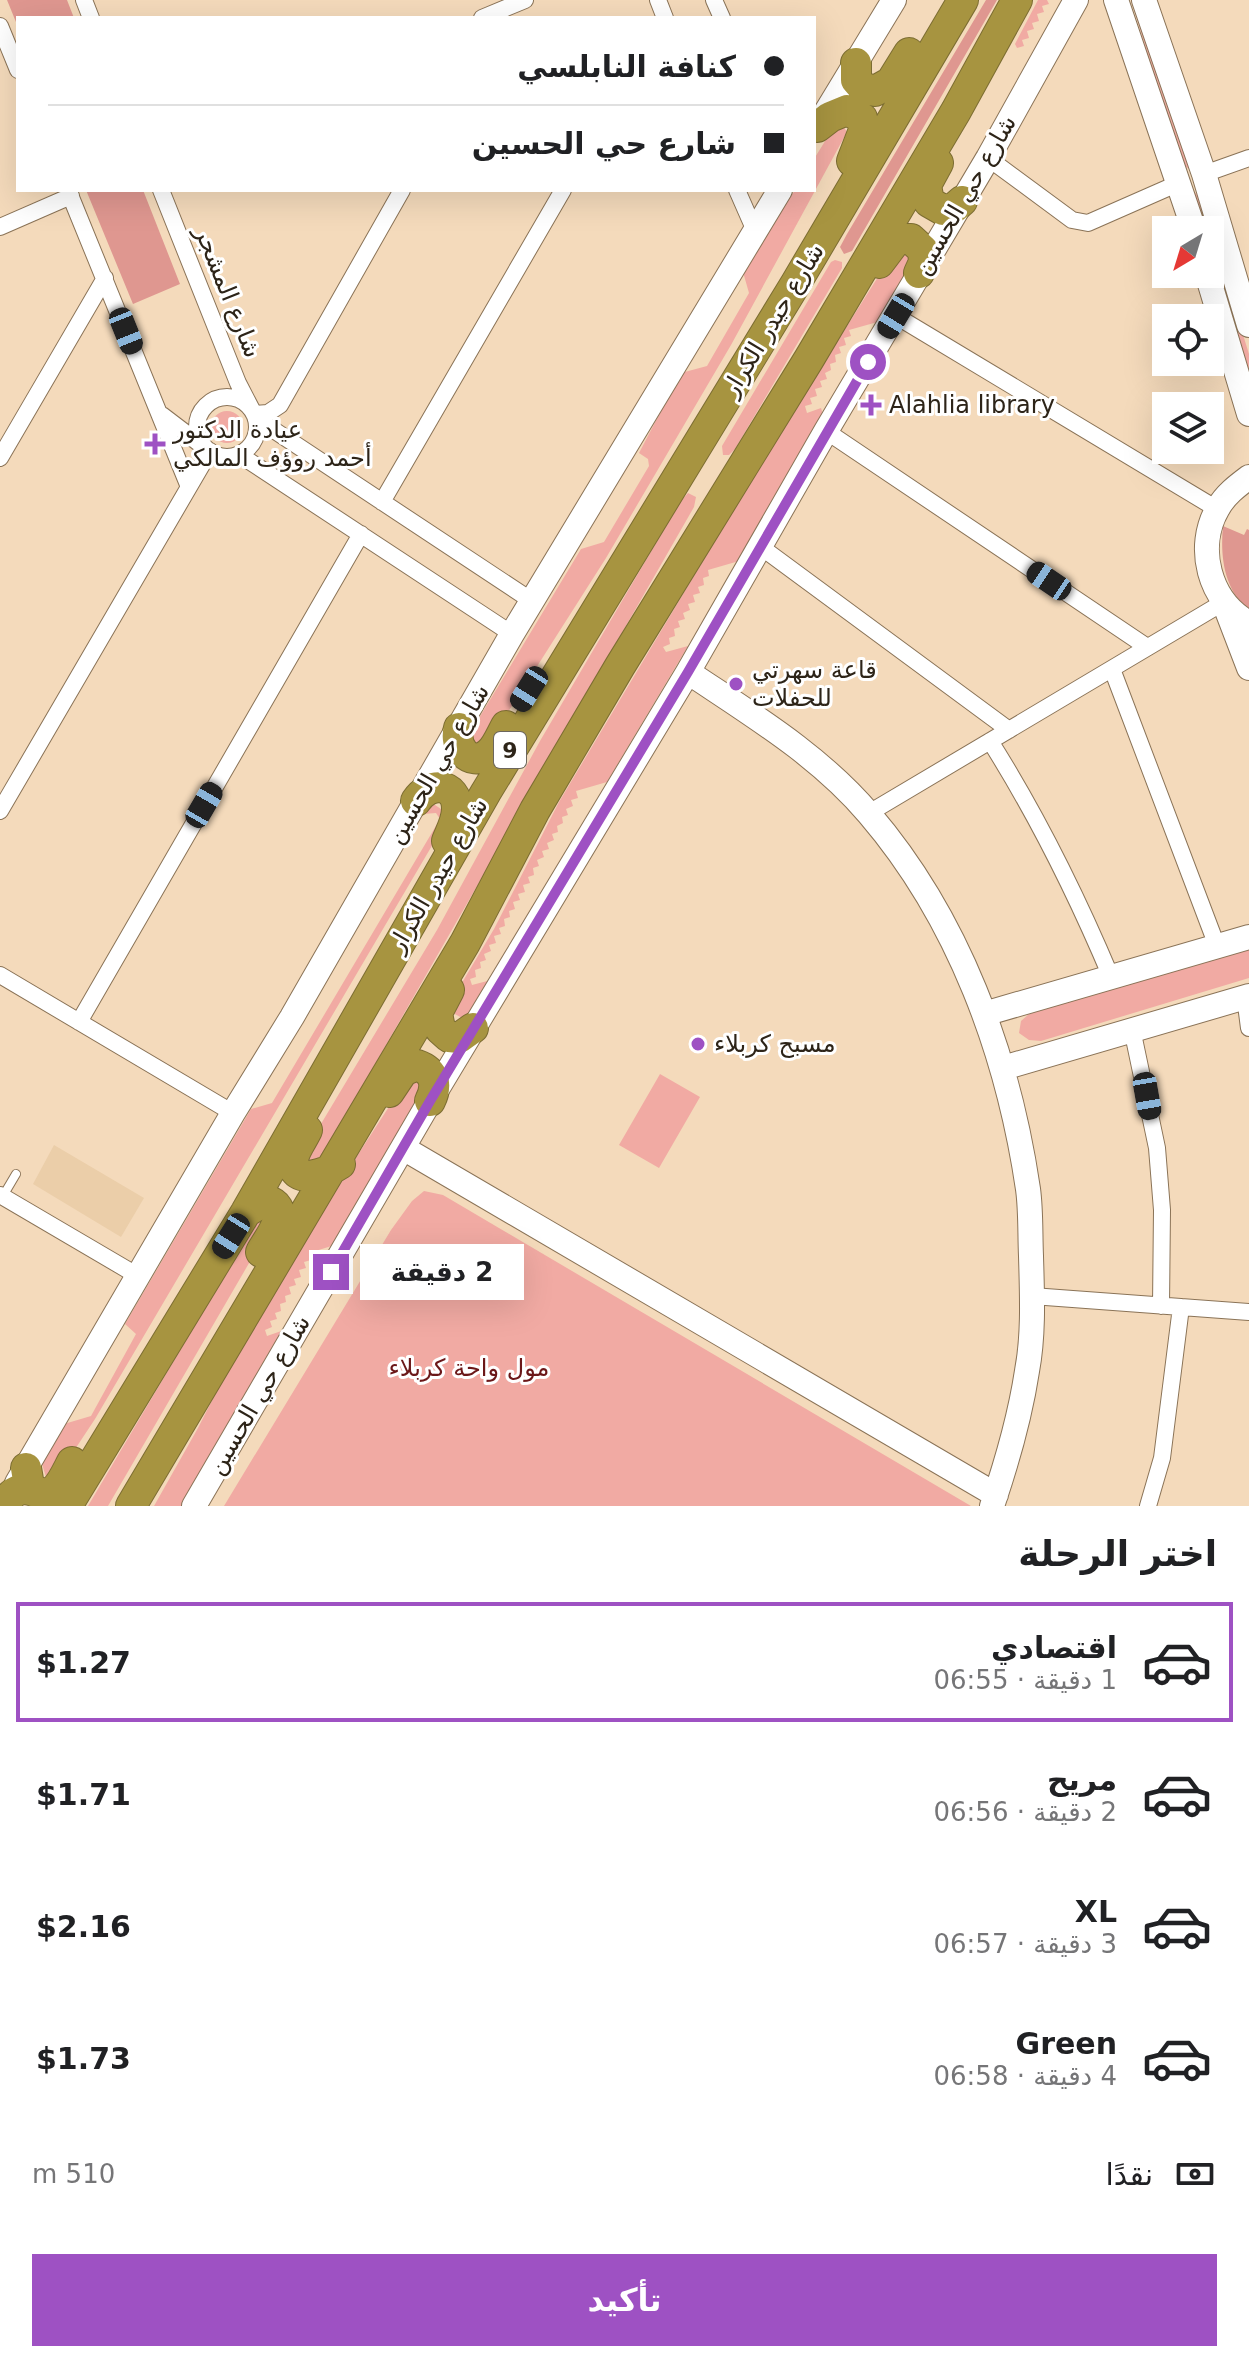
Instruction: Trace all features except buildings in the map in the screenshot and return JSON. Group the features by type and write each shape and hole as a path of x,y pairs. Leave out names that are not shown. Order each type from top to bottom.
{"highway":[{"path":"851,87 875,91 891,82 942,0"},
{"name":"شارع حيدر الكرار","path":"67,1506 246,1212 435,879 579,635 796,283 963,0"},
{"name":"شارع حيدر الكرار","path":"131,1506 465,943 535,810 809,359 956,111 1017,0"},
{"path":"816,130 830,117 851,87"},
{"path":"844,201 851,167 864,130 851,87"},
{"path":"938,220 926,196 926,185 947,143 956,111"},
{"path":"919,273 923,250 938,220"},
{"path":"809,359 832,336 893,243 938,220"},
{"path":"752,451 738,467 727,472 717,471 708,457 770,348 796,283"},
{"path":"620,666 631,624 702,497 698,486 687,481 668,494"},
{"path":"453,759 480,758 491,751 546,665 579,635"},
{"path":"416,801 434,786 453,759"},
{"path":"435,879 457,812 453,759"},
{"path":"430,1101 449,1048 437,1024 437,1013 462,961 465,943"},
{"path":"370,994 342,1065 293,1158 296,1169 305,1176 319,1175 333,1169 356,1148 403,1071 449,1048"},
{"path":"195,1397 194,1377 199,1361 280,1218 277,1206 266,1200 246,1212"},
{"path":"16,1494 49,1494 56,1490 99,1419 158,1355"},
{"path":"145,1506 157,1479 160,1457"}],"street":[{"path":"503,13 525,0"},
{"path":"851,87 894,0"},
{"name":"شارع حي الحسين","path":"938,220 988,158 1076,0"},
{"path":"1116,0 1190,216"},
{"path":"1144,0 1204,174 1249,325"},
{"path":"1,32 16,66"},
{"path":"988,158 1072,220 1082,223 1249,158"},
{"name":"شارع المشجر","path":"162,192 242,392 255,414"},
{"path":"255,414 268,413 280,405 401,192"},
{"path":"382,502 562,192"},
{"path":"738,192 755,231"},
{"name":"شارع حي الحسين","path":"453,759 512,634 779,192"},
{"path":"0,227 70,193 189,487"},
{"name":"شارع حي الحسين","path":"449,1048 688,672 919,273"},
{"path":"0,458 105,278"},
{"path":"1211,288 1249,414"},
{"path":"896,316 1217,509"},
{"path":"208,450 198,434 197,424 204,407 220,398 238,399 382,502 532,601"},
{"path":"158,411 182,432 224,457 240,455 247,450 256,436 255,414"},
{"path":"826,431 1147,647"},
{"path":"0,811 208,450"},
{"path":"240,455 512,634"},
{"path":"1249,477 1231,491 1217,509 1208,532 1206,557 1212,581 1224,602 1249,668"},
{"path":"79,1022 361,534"},
{"path":"761,547 1009,730"},
{"path":"869,813 1224,602"},
{"path":"1224,602 1249,623"},
{"path":"1112,669 1217,946"},
{"path":"403,1148 994,1501 1028,1368 1032,1296 1028,1191 1003,1068 984,1014 955,945 928,895 869,813 814,760 780,733 688,672"},
{"path":"990,741 1049,841 1111,977"},
{"name":"شارع حي الحسين","path":"16,1494 138,1276 416,801"},
{"path":"984,1014 1249,937"},
{"path":"0,975 233,1113"},
{"path":"1003,1068 1247,997 1249,1028"},
{"path":"1132,1029 1157,1148 1162,1210 1161,1306"},
{"name":"شارع حي الحسين","path":"194,1506 430,1101"},
{"path":"1,1196 138,1276"},
{"path":"1032,1296 1249,1312"},
{"path":"1148,1506 1162,1458 1181,1307"}],"lane":[{"path":"1,1196 16,1174"}],"shaded area":[{"path":"7,0 67,0 73,16 16,16 16,22"},
{"path":"986,0 997,0 852,251 844,254 840,247 847,234"},
{"path":"87,192 144,192 180,284 133,304"},
{"path":"1223,526 1244,535 1249,530 1249,611 1229,583 1222,549"},
{"path":"54,1145 144,1198 121,1237 33,1184"}],"green space":[{"path":"1038,0 1047,0 1049,4 1042,6 1044,12 1037,14 1039,21 1032,23 1034,29 1027,31 1029,38 1022,40 1024,46 1017,48 1015,44"},
{"path":"1131,0 1144,0 1191,167 1189,169 1181,163"},
{"path":"835,125 843,126 847,132 816,189 816,156"},
{"path":"1194,191 1201,200 1206,216 1195,216 1191,192"},
{"path":"794,192 814,192 731,345 606,558 492,737 474,745 470,733 581,549 604,542 649,466 648,459 639,453 681,373 707,366 749,293 743,272"},
{"path":"906,252 912,261 881,321 849,330 851,336 844,338 846,345 839,347 841,353 835,355 836,362 830,364 831,370 825,373 827,379 820,381 822,387 815,389 817,396 810,398 812,404 805,406 807,413 821,408 824,418 739,561 708,570 709,576 703,578 704,585 698,587 700,593 693,595 695,602 688,604 690,610 683,613 685,619 678,621 680,627 674,629 675,636 669,638 670,644 663,647 666,652 688,646 607,782 576,791 578,798 571,800 573,806 566,809 568,815 562,817 563,823 557,826 558,832 552,834 554,840 547,843 549,849 542,851 544,857 537,860 539,866 533,868 534,875 528,877 530,883 523,885 525,892 518,894 520,900 513,902 515,909 509,911 510,917 504,919 505,926 499,928 501,934 494,936 496,943 489,945 491,951 484,954 486,960 480,962 481,968 475,970 476,977 470,979 472,985 495,979 475,1011 464,1019 453,1013 457,991 494,929 559,802 775,440 890,258"},
{"path":"835,260 842,262 842,268 735,449 729,455 723,455 722,446"},
{"path":"1224,274 1249,354 1249,395 1224,314 1224,304 1221,304 1216,288 1224,288"},
{"path":"227,411 238,416 243,427 238,438 227,443 216,438 211,427 216,416"},
{"path":"688,493 696,497 694,507 319,1162 310,1164 303,1154 437,930 540,741"},
{"path":"432,803 450,815 95,1419 54,1481 46,1477 42,1464 64,1424 91,1416 136,1334 125,1324 251,1109 272,1103 440,819 436,813 423,814"},
{"path":"1249,947 1249,978 1041,1041 1029,1040 1019,1033 1021,1021 1029,1014"},
{"path":"660,1074 700,1097 659,1168 619,1145"},
{"path":"407,1079 426,1083 338,1244 309,1253 311,1260 304,1262 306,1268 299,1270 301,1277 294,1279 296,1285 289,1287 291,1294 285,1296 286,1302 280,1304 281,1311 275,1313 277,1319 270,1321 272,1327 265,1330 267,1336 287,1329 184,1506 154,1506 298,1247"},
{"name":"مول واحة كربلاء","path":"424,1191 443,1195 971,1506 224,1506 391,1230 412,1201"},
{"path":"260,1215 270,1227 108,1506 88,1506"}],"place":[{"name":"Alahlia library","path":"871,405"},
{"name":"عيادة الدكتور أحمد روؤف المالكي","path":"155,444"},
{"name":"قاعة سهرتي للحفلات","path":"736,684"},
{"name":"مسبح كربلاء","path":"698,1044"}],"route":[{"path":"331,1272 688,672 868,362"}]}
